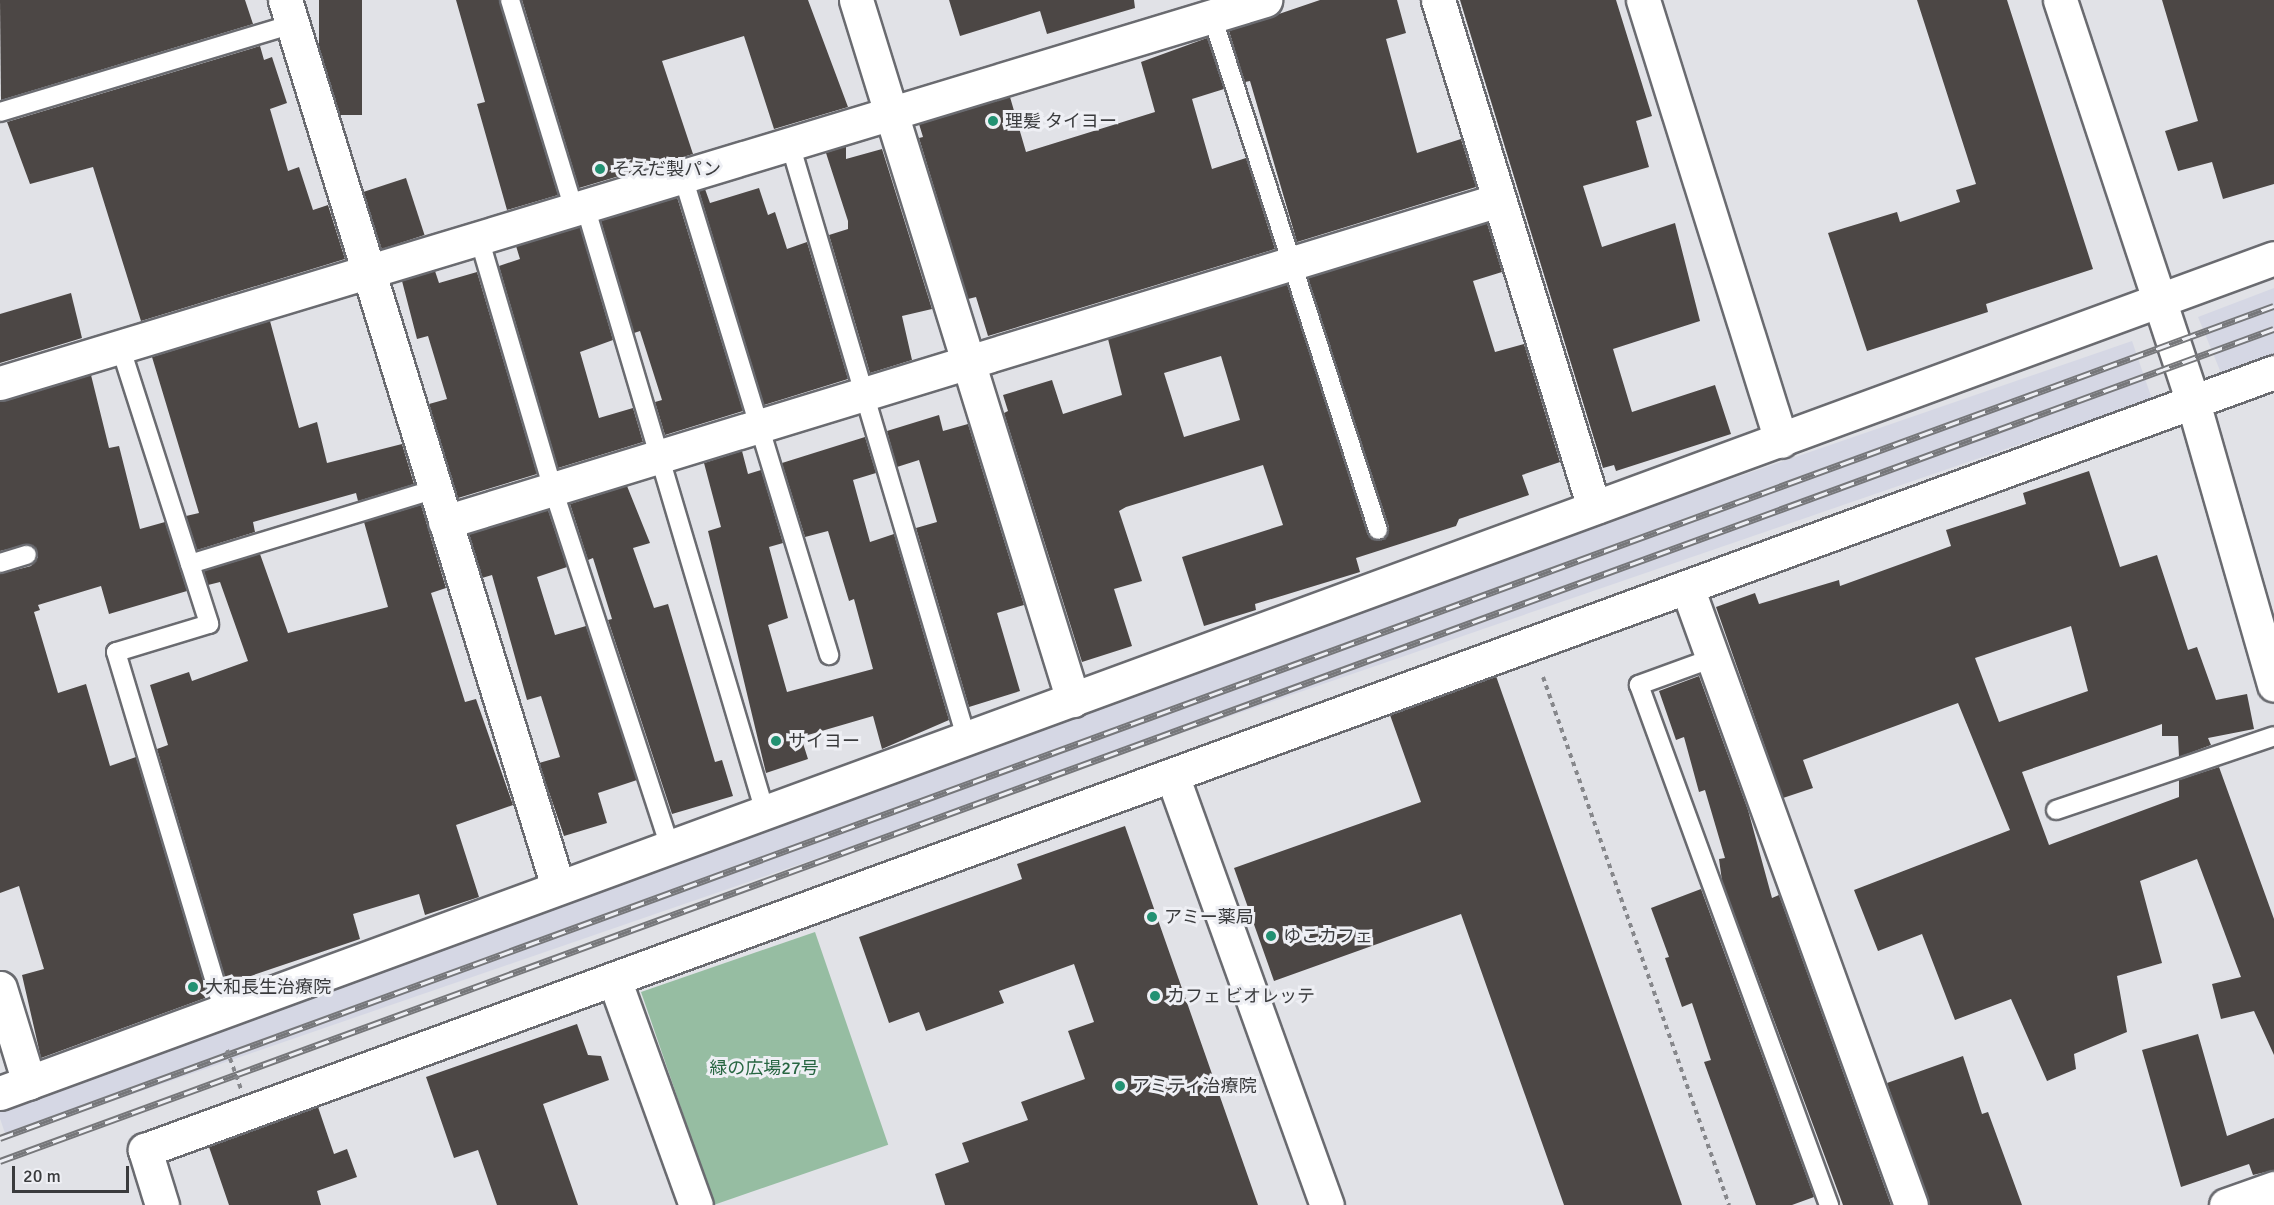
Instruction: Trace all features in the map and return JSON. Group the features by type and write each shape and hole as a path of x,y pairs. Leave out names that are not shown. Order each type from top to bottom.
{"street":[{"path":"856,0 1073,700"},
{"path":"0,383 1265,0"},
{"path":"1438,0 1594,508"},
{"path":"1643,0 1781,441"},
{"path":"2060,0 2193,402 2274,685"},
{"path":"289,12 558,887"},
{"path":"446,522 1499,200"},
{"path":"0,988 14,1088 966,737 1781,441 2274,258"},
{"path":"162,1205 145,1150 2274,372"},
{"path":"1687,587 1911,1205"},
{"path":"1172,775 1327,1205"},
{"path":"614,979 696,1205"},
{"path":"2226,1205 2274,1188"}],"lane":[{"path":"510,0 663,455 765,812"},
{"path":"0,112 289,12"},
{"path":"1212,16 1378,530"},
{"path":"790,144 966,737"},
{"path":"683,177 829,655"},
{"path":"479,238 553,489 670,846"},
{"path":"120,346 209,624 116,652 224,1012"},
{"path":"189,564 435,489"},
{"path":"0,563 27,555"},
{"path":"1713,658 1639,685 1829,1205"},
{"path":"2056,810 2274,736"}],"path":[{"path":"1531,644 1729,1205"},
{"path":"227,1050 242,1092"}],"shaded area":[{"path":"2274,288 2274,354 2221,373 2198,317"},
{"path":"2132,341 2152,399 6,1137 0,1119 0,1075"}],"green space":[{"name":"緑の広場27号","path":"815,932 888,1145 714,1205 641,992"}],"building":[{"path":"0,0 245,0 253,24 1,100"},
{"path":"319,0 362,0 362,115 319,115"},
{"path":"456,0 499,0 558,195 507,210 477,104 485,102"},
{"path":"522,0 808,0 848,107 774,129 744,36 662,61 693,154 579,188"},
{"path":"949,0 1134,0 1135,8 1047,34 1040,11 960,36"},
{"path":"1320,0 1397,0 1406,33 1386,39 1417,153 1461,139 1476,187 1297,242 1250,81 1245,82 1229,31"},
{"path":"1460,0 1616,0 1652,116 1636,121 1649,167 1583,186 1602,247 1675,223 1700,321 1613,349 1632,412 1715,385 1731,434 1616,471 1614,465 1603,468"},
{"path":"1917,0 2007,0 2093,269 1986,304 1988,312 1867,351 1828,233 1897,212 1900,222 1960,202 1956,190 1976,184"},
{"path":"2162,0 2274,0 2274,184 2223,199 2212,162 2178,171 2165,131 2198,121"},
{"path":"1207,38 1224,89 1192,99 1212,169 1246,158 1275,249 988,336 976,297 968,299 919,138 923,137 919,124 1010,97 1026,152 1155,112 1141,62"},
{"path":"260,46 264,60 272,57 287,103 270,109 288,171 299,167 313,210 328,205 345,259 141,321 93,167 30,184 7,122"},
{"path":"846,146 846,159 882,149 932,309 902,316 912,360 870,373 829,235 848,229 848,221 826,153"},
{"path":"406,178 425,235 382,249 363,192"},
{"path":"759,188 768,215 775,212 787,249 807,242 848,379 764,405 699,191 705,189 710,203"},
{"path":"677,197 743,411 665,435 655,402 662,400 640,331 634,333 601,221"},
{"path":"1487,223 1502,272 1473,281 1495,352 1524,344 1560,462 1522,475 1529,495 1459,519 1456,526 1356,558 1360,572 1255,604 1256,610 1204,626 1182,557 1283,525 1263,465 1126,507 1119,511 1142,581 1114,589 1132,646 1082,662 1004,413 1008,411 1003,395 1052,380 1063,414 1122,395 1108,339 1287,284 1367,533 1382,540 1389,527 1308,278","holes":["1221,356 1240,420 1184,437 1164,373"]},
{"path":"580,227 613,340 580,352 599,418 633,408 643,442 558,468 499,266 520,259 516,246"},
{"path":"435,271 439,283 477,272 537,474 458,498 429,404 447,399 428,336 417,339 402,281"},
{"path":"71,293 82,338 0,363 0,314"},
{"path":"270,321 299,428 317,422 327,463 402,444 414,484 358,501 356,493 253,522 255,532 197,550 186,516 199,513 152,357"},
{"path":"91,375 109,448 119,446 140,529 165,522 187,591 109,614 101,586 38,605 40,610 34,612 58,693 86,684 110,766 136,757 208,997 41,1058 22,975 44,969 19,886 0,893 0,574 31,566 38,557 29,544 0,551 0,401"},
{"path":"939,415 943,431 968,424 1024,605 997,613 1020,691 969,707 916,528 937,522 919,460 897,467 887,431"},
{"path":"865,437 876,473 853,480 870,542 894,534 949,720 882,749 873,716 801,737 808,759 766,773 708,531 721,527 704,463 742,451 748,474 761,470 783,543 769,547 788,618 768,625 787,692 873,669 854,599 849,601 828,531 805,537 782,463"},
{"path":"2089,471 2120,567 2157,555 2188,650 2197,647 2216,700 2247,694 2254,729 2208,738 2211,745 2179,757 2178,736 2162,736 2162,724 2022,772 2049,845 2179,797 2179,780 2219,767 2274,919 2274,1055 2254,1011 2221,1019 2212,984 2241,977 2197,859 2140,881 2162,963 2117,976 2127,1032 2074,1054 2076,1069 2047,1081 2011,999 1955,1020 1922,934 1878,951 1854,890 2010,830 1958,703 1803,760 1813,788 1783,798 1716,607 1755,593 1759,604 1839,580 1840,586 1951,546 1946,530 2026,504 2023,493","holes":["2071,626 2088,691 1999,722 1975,658"]},
{"path":"627,486 650,543 633,548 654,608 668,604 715,762 722,760 733,796 672,814 608,620 612,619 593,558 588,560 570,504"},
{"path":"421,505 446,588 431,593 465,702 476,699 513,805 456,825 479,897 425,915 419,894 353,914 360,939 227,984 157,749 168,745 150,685 189,672 192,681 248,661 220,582 208,585 204,571 260,554 288,633 388,607 364,522"},
{"path":"548,510 567,567 537,577 555,635 586,626 637,780 598,793 607,823 564,836 539,763 560,757 541,696 527,700 492,575 482,578 469,534"},
{"path":"1496,676 1682,1205 1564,1205 1461,914 1274,981 1234,868 1421,802 1390,715"},
{"path":"1699,676 1748,810 1772,898 1779,895 1891,1205 1843,1205 1722,881 1719,859 1725,858 1705,790 1699,792 1684,737 1676,740 1659,691"},
{"path":"1125,826 1258,1205 945,1205 935,1174 969,1162 962,1143 1028,1120 1021,1102 1085,1079 1068,1031 1094,1022 1074,964 999,991 1004,1003 926,1031 919,1012 889,1023 859,937 1022,879 1017,864"},
{"path":"1701,889 1814,1197 1792,1205 1756,1205 1704,1062 1711,1060 1692,1003 1682,1007 1665,958 1669,957 1651,908"},
{"path":"577,1024 588,1055 601,1056 609,1080 543,1104 578,1205 497,1205 478,1150 454,1158 426,1077"},
{"path":"2198,1034 2227,1136 2274,1118 2274,1170 2253,1175 2249,1164 2181,1187 2142,1050"},
{"path":"1963,1056 1982,1114 1988,1112 2022,1205 1929,1205 1887,1083"},
{"path":"318,1107 334,1154 347,1149 357,1177 317,1191 321,1205 229,1205 209,1147"}],"railway":[{"path":"0,1138 2274,306"},
{"path":"0,1161 2274,329"}],"place":[{"name":"理髪 タイヨー","path":"993,121"},
{"name":"そえだ製パン","path":"600,169"},
{"name":"サイヨー","path":"776,741"},
{"name":"アミー薬局","path":"1152,917"},
{"name":"ゆこカフェ","path":"1271,936"},
{"name":"大和長生治療院","path":"193,987"},
{"name":"カフェ ビオレッテ","path":"1155,996"},
{"name":"アミティ治療院","path":"1120,1086"}]}
